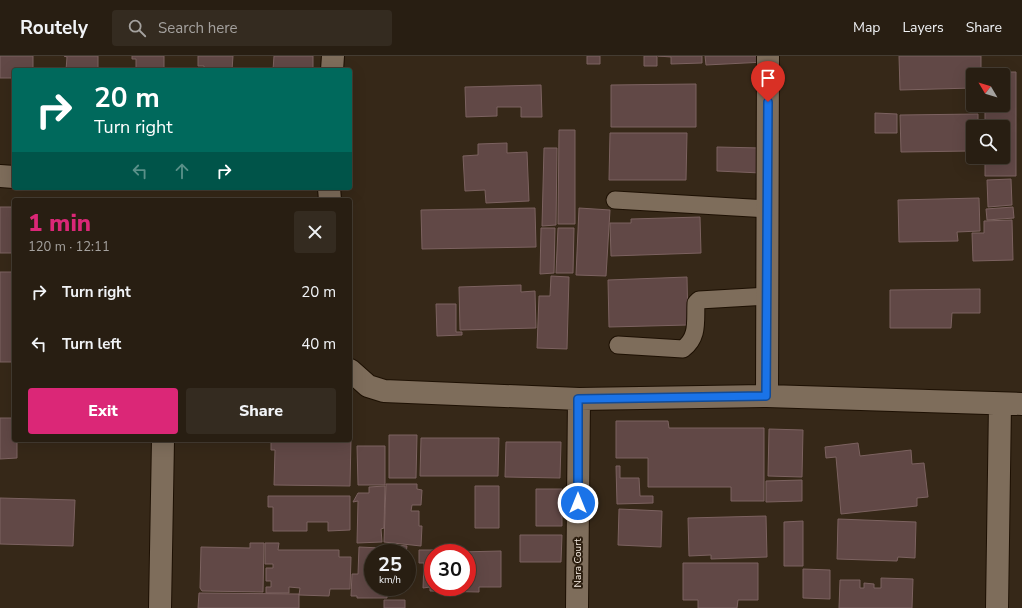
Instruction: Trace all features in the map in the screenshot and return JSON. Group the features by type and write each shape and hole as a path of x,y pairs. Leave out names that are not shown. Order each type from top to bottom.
{"street":[{"path":"332,56 332,68"},
{"path":"766,396 768,56"},
{"path":"0,176 12,177"},
{"path":"352,372 368,386 384,391 578,399 766,396 1022,404"},
{"name":"Nara Court","path":"577,608 578,399"},
{"path":"997,608 1000,404"},
{"path":"160,608 163,442"}],"lane":[{"path":"616,200 767,210"},
{"path":"618,345 683,349 692,342 695,336 696,303 699,300 767,296"}],"building":[{"path":"0,56 33,56 33,68 12,68 12,78 0,78"},
{"path":"64,56 98,56 98,68 66,68 67,57"},
{"path":"132,56 164,56 164,68 136,68 136,59 132,59"},
{"path":"198,56 233,56 232,68 204,68 204,66 198,66"},
{"path":"274,56 313,56 313,68 273,68"},
{"path":"587,56 600,56 600,64 587,64"},
{"path":"644,56 657,56 657,66 644,66"},
{"path":"658,56 702,56 702,63 671,64 671,57"},
{"path":"705,56 765,56 765,62 706,65"},
{"path":"899,56 981,56 981,68 966,68 966,88 900,90"},
{"path":"1010,72 1016,72 1016,176 985,176 985,164 1010,164 1010,120 985,120 985,112 1010,112"},
{"path":"696,84 696,127 611,127 611,85"},
{"path":"541,85 542,117 521,117 521,107 497,107 497,116 466,117 465,87"},
{"path":"875,113 897,114 897,133 875,133"},
{"path":"978,114 978,120 966,120 966,151 901,152 900,115"},
{"path":"559,130 575,130 575,224 558,224"},
{"path":"610,133 687,133 686,180 609,180"},
{"path":"507,143 507,153 527,152 529,201 486,203 485,190 465,191 463,156 478,155 478,144"},
{"path":"717,147 761,148 761,173 717,171"},
{"path":"544,148 557,148 556,225 542,226"},
{"path":"1011,179 1012,205 988,207 987,180"},
{"path":"979,198 980,231 957,232 958,241 899,242 898,200"},
{"path":"0,207 12,207 12,253 0,253"},
{"path":"1013,207 1014,218 987,220 986,209"},
{"path":"535,208 536,247 422,249 421,210"},
{"path":"579,208 610,210 606,276 576,275"},
{"path":"700,217 701,253 611,256 610,223 631,223 631,219"},
{"path":"1012,220 1013,260 973,261 972,233 984,233 984,221"},
{"path":"541,228 555,228 554,273 540,274"},
{"path":"558,228 574,228 573,273 556,273"},
{"path":"0,272 12,272 12,362 0,362"},
{"path":"551,276 569,277 567,349 537,348 539,296 550,296"},
{"path":"687,277 688,325 609,327 608,280"},
{"path":"521,285 521,292 535,291 536,328 460,330 459,287"},
{"path":"980,289 980,313 952,313 951,328 890,328 890,290"},
{"path":"436,304 456,304 456,332 462,332 462,335 437,336"},
{"path":"0,418 12,418 12,442 17,442 17,458 0,459"},
{"path":"616,421 668,421 669,428 764,428 764,501 731,501 731,487 648,487 648,458 616,458"},
{"path":"769,429 803,430 802,477 768,476"},
{"path":"389,435 417,435 416,478 389,478"},
{"path":"421,438 499,438 498,476 420,476"},
{"path":"271,442 351,442 350,486 274,485 275,450 271,450"},
{"path":"506,442 561,442 560,478 505,477"},
{"path":"858,443 860,456 911,450 912,464 924,463 928,497 917,498 917,506 841,514 836,457 826,458 825,447"},
{"path":"357,446 385,446 385,485 358,485"},
{"path":"616,466 620,466 620,478 639,478 640,496 653,496 653,503 617,504"},
{"path":"802,480 802,501 766,502 766,481"},
{"path":"386,484 417,484 417,489 422,490 421,505 412,505 411,511 419,511 419,526 422,526 421,546 416,545 416,544 384,542"},
{"path":"385,486 384,528 381,529 382,542 357,543 358,501 353,502 358,493 369,493 369,487"},
{"path":"475,486 499,486 499,528 475,528"},
{"path":"536,489 562,489 562,526 536,526"},
{"path":"268,496 350,496 350,530 328,531 328,522 307,522 307,531 273,531 273,507 268,507"},
{"path":"0,498 75,500 73,546 0,544"},
{"path":"619,509 662,511 661,547 618,545"},
{"path":"766,516 767,557 711,559 711,555 689,556 688,518"},
{"path":"838,519 916,522 915,558 898,557 897,561 837,559"},
{"path":"803,521 803,566 784,566 784,522"},
{"path":"520,535 562,535 561,562 520,562"},
{"path":"250,543 264,543 263,592 202,591 200,588 201,547 250,548"},
{"path":"265,543 279,543 278,550 339,550 339,557 351,557 350,589 330,589 329,596 299,595 300,588 289,587 289,593 266,593 266,587 271,587 271,581 266,581 266,568 273,568 273,564 265,564"},
{"path":"359,547 364,547 364,596 387,596 387,598 357,598 357,596 351,596 352,574 358,574"},
{"path":"419,550 424,550 424,563 419,563"},
{"path":"501,551 501,587 479,587 479,592 476,592 476,552"},
{"path":"424,563 424,588 423,588"},
{"path":"683,563 758,563 758,600 738,600 737,608 698,608 698,600 683,600"},
{"path":"803,569 830,570 830,599 803,598"},
{"path":"881,578 913,579 912,608 839,608 840,580 860,580 860,588 864,588 864,583 874,584 874,588 881,588"},
{"path":"199,593 299,594 299,608 198,608"},
{"path":"384,600 405,600 405,608 384,608"}],"route":[{"path":"578,503 578,399 766,396 768,102"}]}
